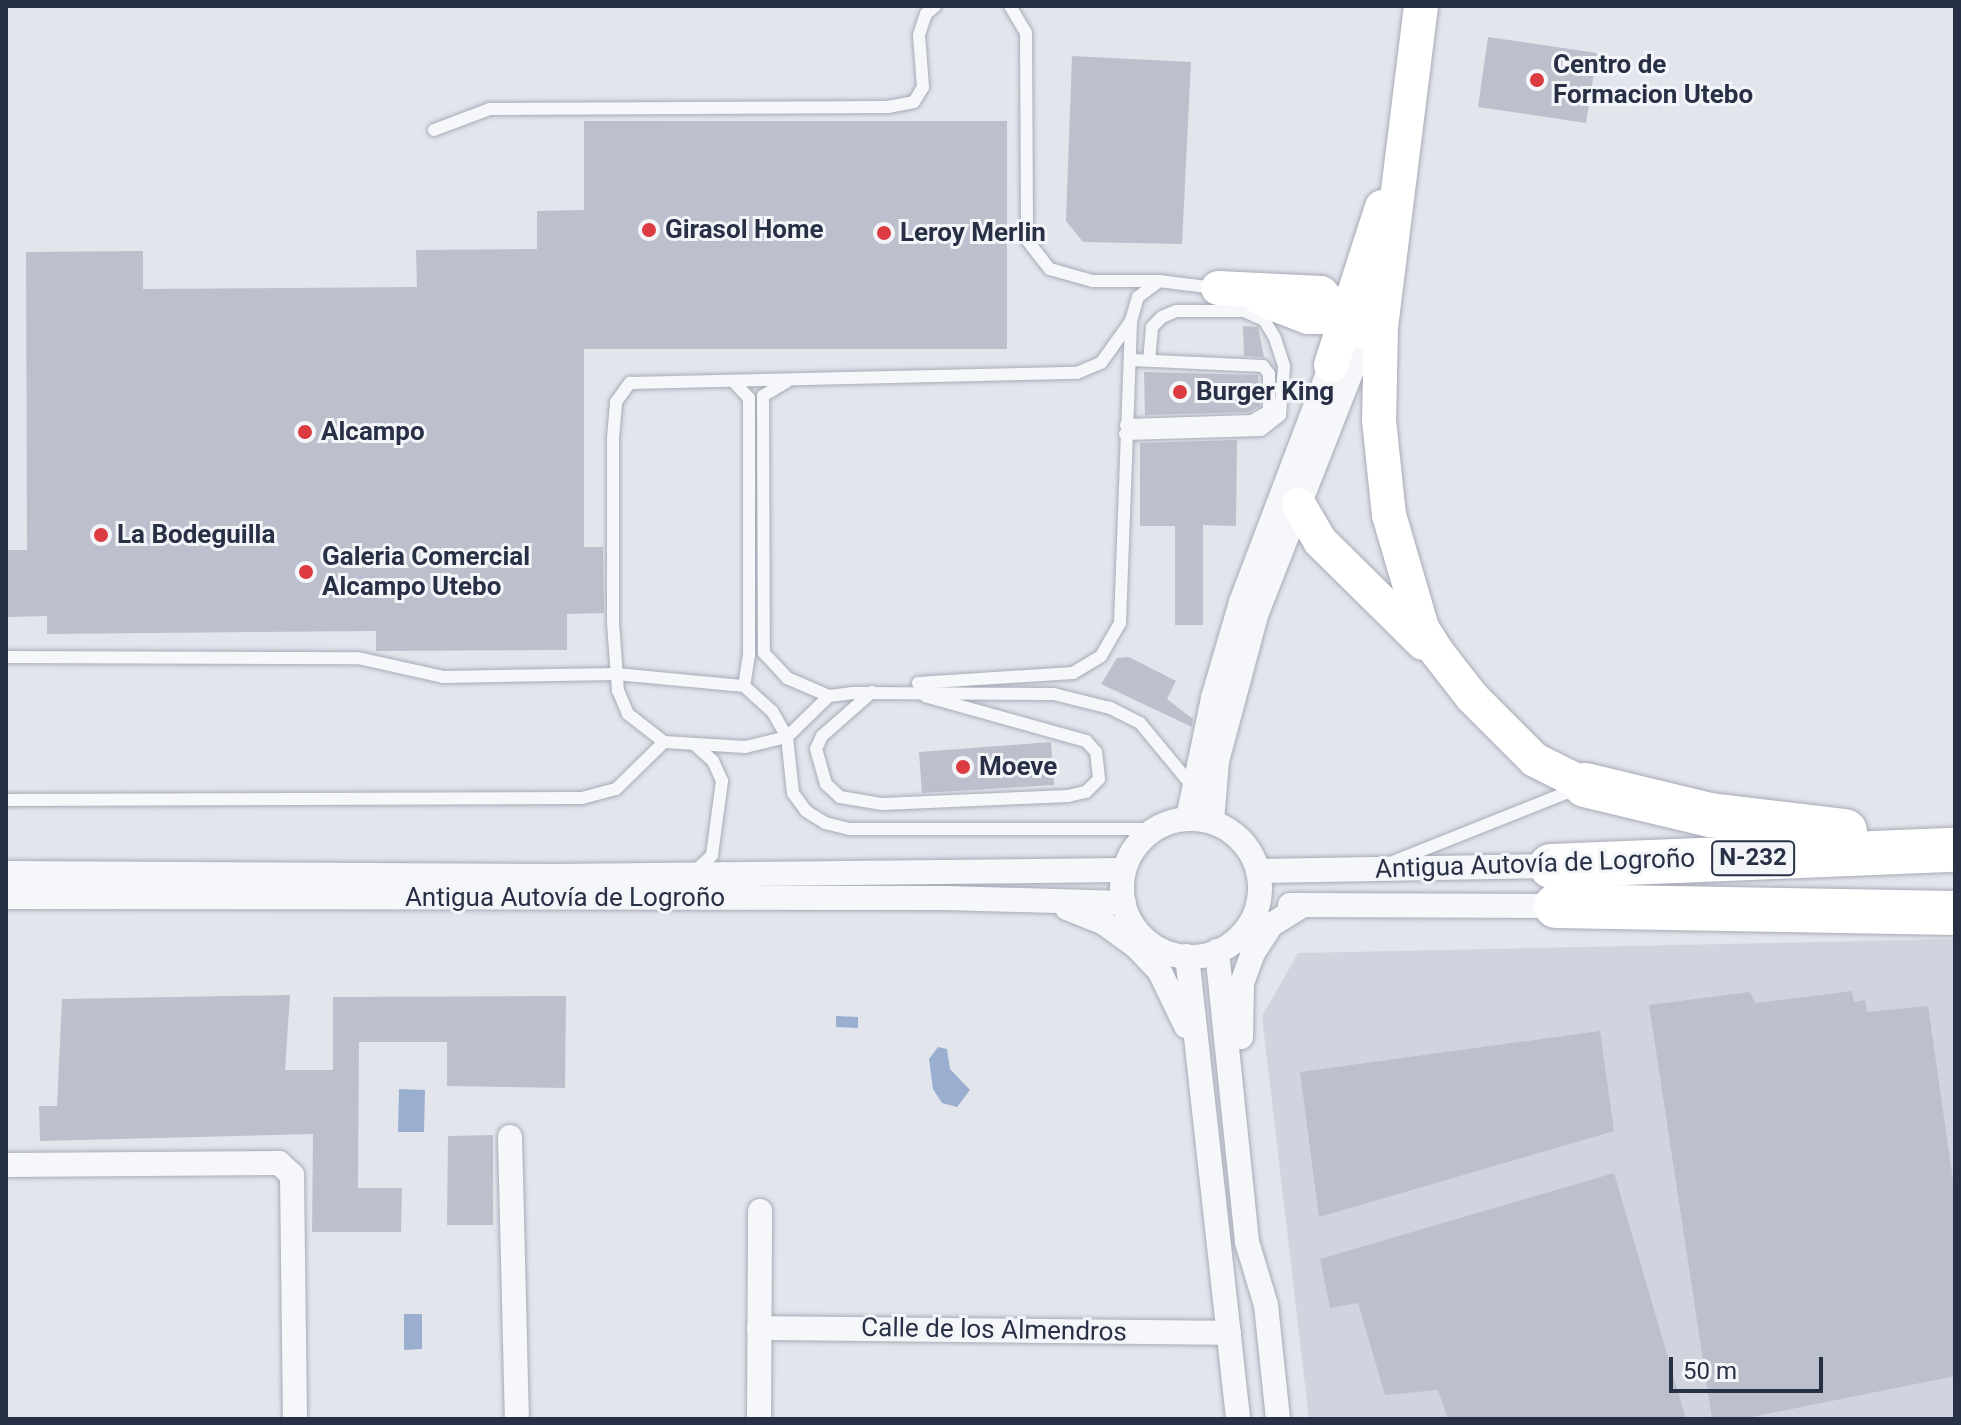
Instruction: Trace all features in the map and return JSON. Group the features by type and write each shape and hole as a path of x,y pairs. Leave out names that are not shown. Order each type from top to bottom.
{"highway":[{"path":"1585,785 1710,815 1955,840"},
{"name":"Antigua Autovía de Logroño","path":"1554,886 1955,850"},
{"name":"Antigua Autovía de Logroño","path":"1554,886 1617,910 1955,913"}],"street":[{"path":"1200,820 1256,615 1299,505 1374,277 1404,139 1421,6"},
{"path":"1314,305 1374,277"},
{"path":"1200,820 1194,789 1213,698 1241,602 1343,364 1347,317 1374,277"},
{"path":"1374,277 1379,420 1389,515 1422,628 1449,668"},
{"path":"1218,288 1314,305 1347,317"},
{"path":"1314,305 1324,338 1343,364"},
{"path":"1299,505 1320,541 1449,668 1535,760 1585,785"},
{"path":"1200,820 1233,832 1259,871 1257,904 1240,937 1217,951 1187,956 1155,947 1138,933 1124,903 1123,870 1132,850 1155,829 1200,820"},
{"name":"Antigua Autovía de Logroño","path":"1259,871 1376,869 1554,886"},
{"name":"Antigua Autovía de Logroño","path":"6,873 690,875 1123,870"},
{"name":"Antigua Autovía de Logroño","path":"1257,904 1303,905 1554,886"},
{"name":"Antigua Autovía de Logroño","path":"6,897 1124,903"},
{"path":"1041,902 1104,923 1136,946 1176,999 1200,1067"},
{"path":"1278,1419 1240,998 1253,953 1271,925 1303,905"},
{"path":"1217,951 1247,1242 1266,1305"},
{"path":"1187,956 1237,1413"},
{"path":"510,1137 517,1419"},
{"path":"6,1165 279,1163 292,1175 295,1419"},
{"path":"759,1419 760,1211"},
{"name":"Calle de los Almendros","path":"759,1328 1229,1333"}],"lane":[{"path":"434,130 490,109 888,107 914,102 923,87 919,35 926,14 935,6"},
{"path":"1010,6 1026,33 1027,240 1050,269 1092,281 1159,281 1218,288"},
{"path":"786,382 763,396 764,653 787,678 829,696 1073,673 1101,656 1120,623 1126,430 1132,360 1131,321 1138,297 1159,281"},
{"path":"1126,430 1261,430 1280,415 1284,366 1275,338 1264,320 1244,311 1176,311 1162,317 1152,327 1149,360"},
{"path":"829,696 787,737 745,747 664,742 628,714 616,674 613,438 620,390 630,383 786,382 1077,373 1101,363 1131,321"},
{"path":"1126,430 1252,421 1269,411 1269,374 1263,366 1132,360"},
{"path":"734,382 749,398 749,655 744,686"},
{"path":"6,657 358,658 443,677 616,674 744,686 772,711 787,737 793,793 806,811 825,823 849,829 1155,829"},
{"path":"899,689 1054,694 1110,708 1154,734 1194,789"},
{"path":"872,692 822,736 816,749 826,784 840,797 882,804 1068,796 1086,792 1099,779 1096,752 1086,741 899,689"},
{"path":"6,800 582,798 616,789 664,742"},
{"path":"690,875 712,855 722,781 713,761 694,744"},
{"path":"1376,869 1585,785"}],"shaded area":[{"path":"1955,939 1955,1419 1309,1419 1262,1016 1298,953"}],"water":[{"path":"836,1016 858,1017 858,1028 836,1027"},
{"path":"938,1047 947,1049 950,1069 970,1090 957,1107 942,1103 933,1089 929,1059"},
{"path":"399,1089 425,1090 424,1132 398,1132"},
{"path":"404,1314 422,1314 422,1349 404,1350"}],"building":[{"name":"Centro de Formacion Utebo","path":"1488,37 1597,53 1586,123 1478,107"},
{"path":"1072,56 1191,62 1182,244 1083,242 1066,221"},
{"path":"584,121 1007,121 1007,349 584,349 584,547 603,547 604,613 567,614 567,650 376,651 376,631 47,634 47,616 8,617 7,550 27,550 26,252 143,251 143,289 417,287 416,250 537,249 537,211 584,210"},
{"path":"1243,326 1258,327 1264,357 1244,356"},
{"path":"1144,372 1258,375 1260,406 1249,412 1145,415"},
{"path":"1237,440 1236,526 1203,525 1203,625 1175,625 1175,526 1140,526 1140,443"},
{"path":"1129,657 1176,681 1167,699 1193,719 1192,727 1101,684 1117,658"},
{"path":"1051,742 1054,785 922,793 919,752"},
{"path":"1852,991 1854,1002 1865,1000 1867,1012 1928,1006 1955,1194 1955,1376 1742,1419 1712,1419 1649,1005 1750,992 1755,1003"},
{"path":"290,995 285,1070 333,1070 333,997 566,996 565,1088 447,1086 447,1042 359,1042 358,1188 402,1188 401,1232 312,1232 313,1134 40,1141 39,1106 57,1106 62,999"},
{"path":"1600,1031 1614,1131 1319,1217 1300,1072"},
{"path":"493,1135 493,1225 447,1225 448,1136"},
{"path":"1614,1173 1686,1419 1448,1419 1438,1390 1385,1395 1358,1303 1330,1308 1320,1259"}],"place":[{"name":"Centro de Formacion Utebo","path":"1537,80"},
{"name":"Girasol Home","path":"649,230"},
{"name":"Leroy Merlin","path":"884,233"},
{"name":"Burger King","path":"1180,392"},
{"name":"Alcampo","path":"305,432"},
{"name":"La Bodeguilla","path":"101,535"},
{"name":"Galeria Comercial Alcampo Utebo","path":"306,572"},
{"name":"Moeve","path":"963,767"}]}
